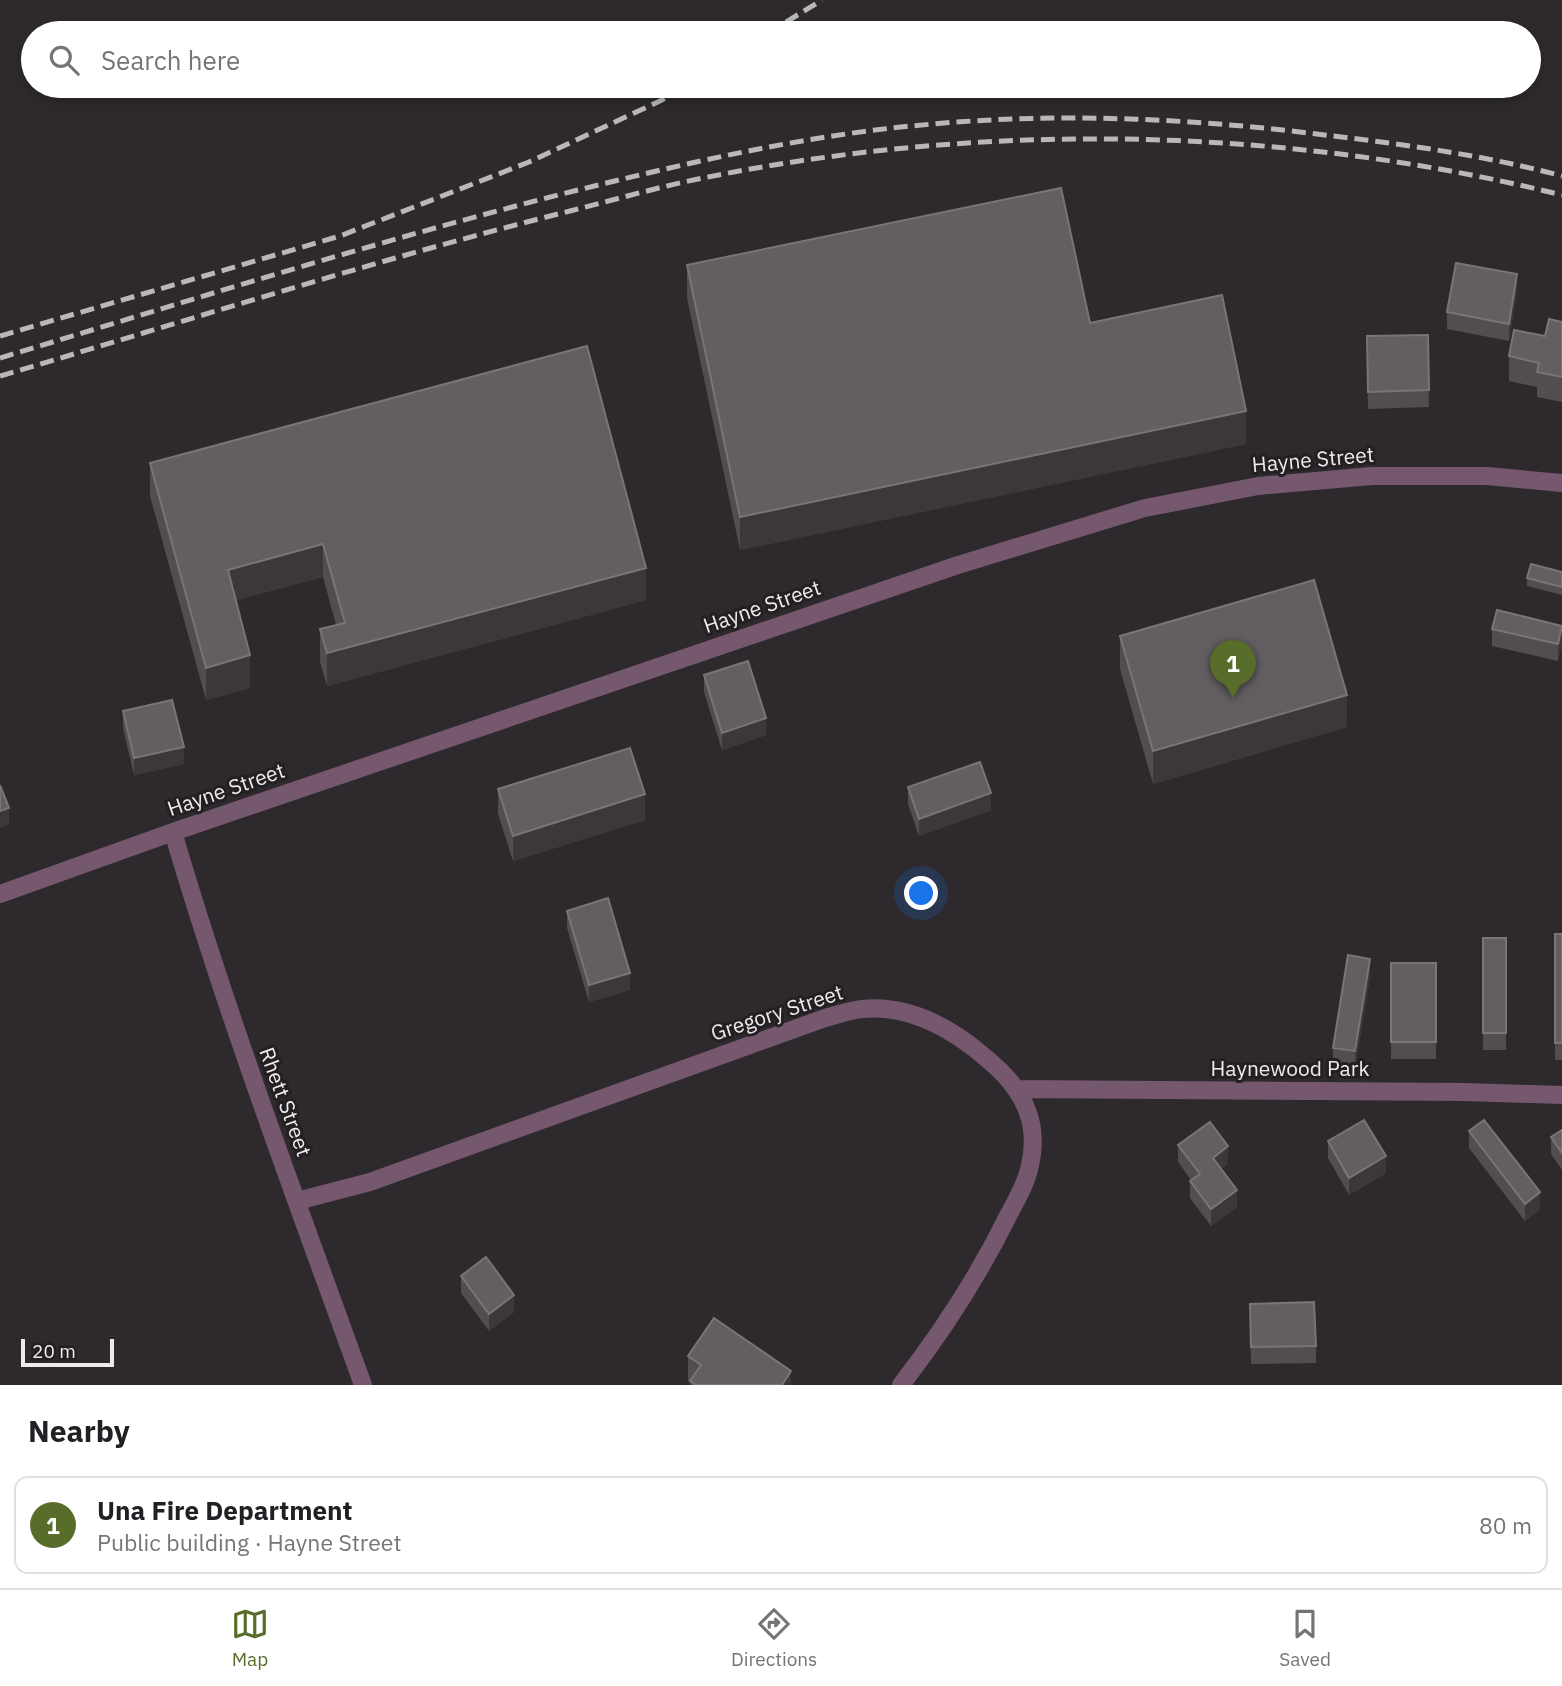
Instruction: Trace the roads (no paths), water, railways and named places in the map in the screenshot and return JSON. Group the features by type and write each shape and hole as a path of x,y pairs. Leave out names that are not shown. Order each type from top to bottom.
{"street":[{"name":"Hayne Street","path":"0,894 173,832 957,565 1145,508 1258,486 1372,476 1487,476 1562,483"},
{"name":"Rhett Street","path":"173,832 250,1074 363,1385"},
{"name":"Gregory Street","path":"297,1201 370,1182 825,1018 861,1009 896,1010 929,1019 958,1036 996,1065 1017,1089 1029,1114 1033,1141 1030,1167 999,1236 934,1343 901,1385"},
{"name":"Haynewood Park","path":"1017,1089 1562,1095"}],"railway":[{"path":"788,21 822,0"},
{"path":"0,336 340,236 529,162 665,98"},
{"path":"0,358 360,249 505,209 666,169 843,134 983,120 1133,119 1234,125 1362,139 1477,157 1562,176"},
{"path":"0,376 427,249 653,189 809,160 917,147 1025,140 1133,139 1242,144 1349,155 1456,172 1562,195"}],"place":[{"name":"Una Fire Department","path":"1233,698"}]}
